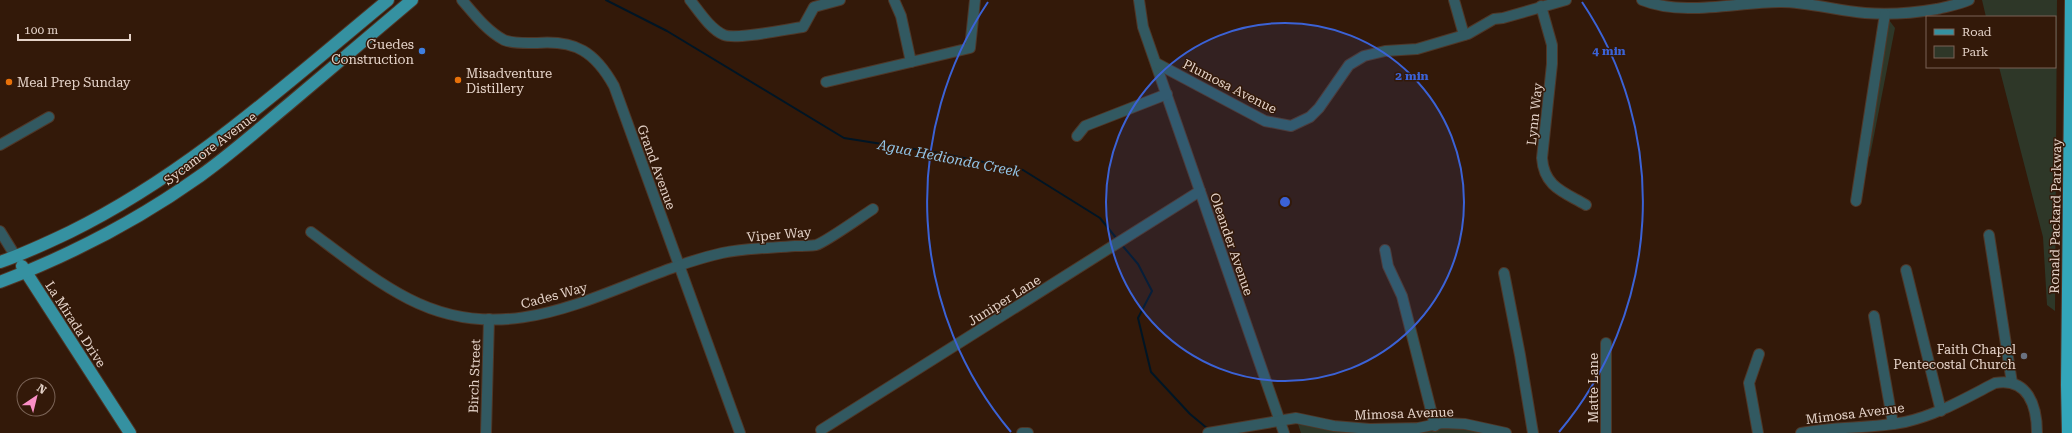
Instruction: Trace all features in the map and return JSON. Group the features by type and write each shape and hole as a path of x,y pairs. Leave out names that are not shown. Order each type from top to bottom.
{"highway":[{"name":"Ronald Packard Parkway","path":"2068,433 2067,385 2071,0"}],"main road":[{"name":"Sycamore Avenue","path":"0,262 16,257 101,216 140,194 191,159 246,117 388,0"},
{"name":"Sycamore Avenue","path":"0,282 26,272 112,231 151,209 201,176 412,0"},
{"name":"La Mirada Drive","path":"16,257 130,433"}],"street":[{"name":"Grand Avenue","path":"462,0 491,31 505,40 519,43 554,41 571,45 583,50 606,72 614,86 740,433"},
{"path":"690,0 709,23 724,35 737,36 803,27 814,7 840,0"},
{"path":"894,0 901,16 911,62"},
{"path":"826,82 970,48 975,0"},
{"name":"Oleander Avenue","path":"1139,0 1143,27 1284,433"},
{"path":"1454,0 1464,35"},
{"name":"Plumosa Avenue","path":"1156,63 1265,121 1292,126 1310,117 1320,108 1349,65 1364,56 1385,51 1417,50 1464,35 1494,18 1503,18 1566,0"},
{"path":"1642,0 1653,4 1688,8 1782,1 1864,13 1885,14 1925,11 1962,4 1969,0"},
{"name":"Lynn Way","path":"1541,6 1552,45 1552,64 1542,158 1543,170 1547,179 1556,188 1586,205"},
{"path":"1856,201 1885,14"},
{"path":"1077,136 1085,126 1167,94"},
{"path":"0,145 49,117"},
{"name":"Juniper Lane","path":"821,430 1129,234 1200,191"},
{"name":"Viper Way","path":"679,267 722,253 817,244 873,209"},
{"name":"La Mirada Drive","path":"0,231 16,257"},
{"name":"Cades Way","path":"311,232 383,284 409,299 450,314 489,319 507,320 565,309 679,267"},
{"path":"1989,235 2012,383 2020,387 2032,400 2037,415 2037,433"},
{"path":"1385,250 1388,266 1402,296 1435,426"},
{"path":"1906,270 1940,410"},
{"path":"1504,273 1533,433"},
{"path":"1874,316 1894,424"},
{"name":"Birch Street","path":"486,433 489,319"},
{"name":"Matte Lane","path":"1606,343 1606,433"},
{"path":"1758,433 1749,384 1759,354"},
{"name":"Mimosa Avenue","path":"1801,433 1823,429 1894,424 1940,410 1995,383 2012,383"},
{"name":"Mimosa Avenue","path":"1208,433 1296,418 1334,426 1370,430 1435,426 1442,423 1465,424 1506,433"},
{"path":"1022,433 1028,433"}],"green space":[{"path":"1982,0 2057,0 2055,311 2047,305 2043,237 1999,68 2056,68 2056,16 1986,16"},
{"path":"1886,16 1895,28 1870,156 1864,161"},
{"path":"1296,418 1334,426 1435,426 1506,433 1301,433"}],"waterway":[{"name":"Agua Hedionda Creek","path":"606,0 667,31 844,138 939,153 1023,170 1100,218 1117,239"},
{"name":"Agua Hedionda Creek","path":"1121,244 1138,264 1152,291 1138,318 1151,372 1190,414 1208,429"}],"place":[{"name":"Guedes Construction","path":"422,51"},
{"name":"Misadventure Distillery","path":"458,80"},
{"name":"Meal Prep Sunday","path":"9,82"},
{"name":"Faith Chapel Pentecostal Church","path":"2024,356"}]}
